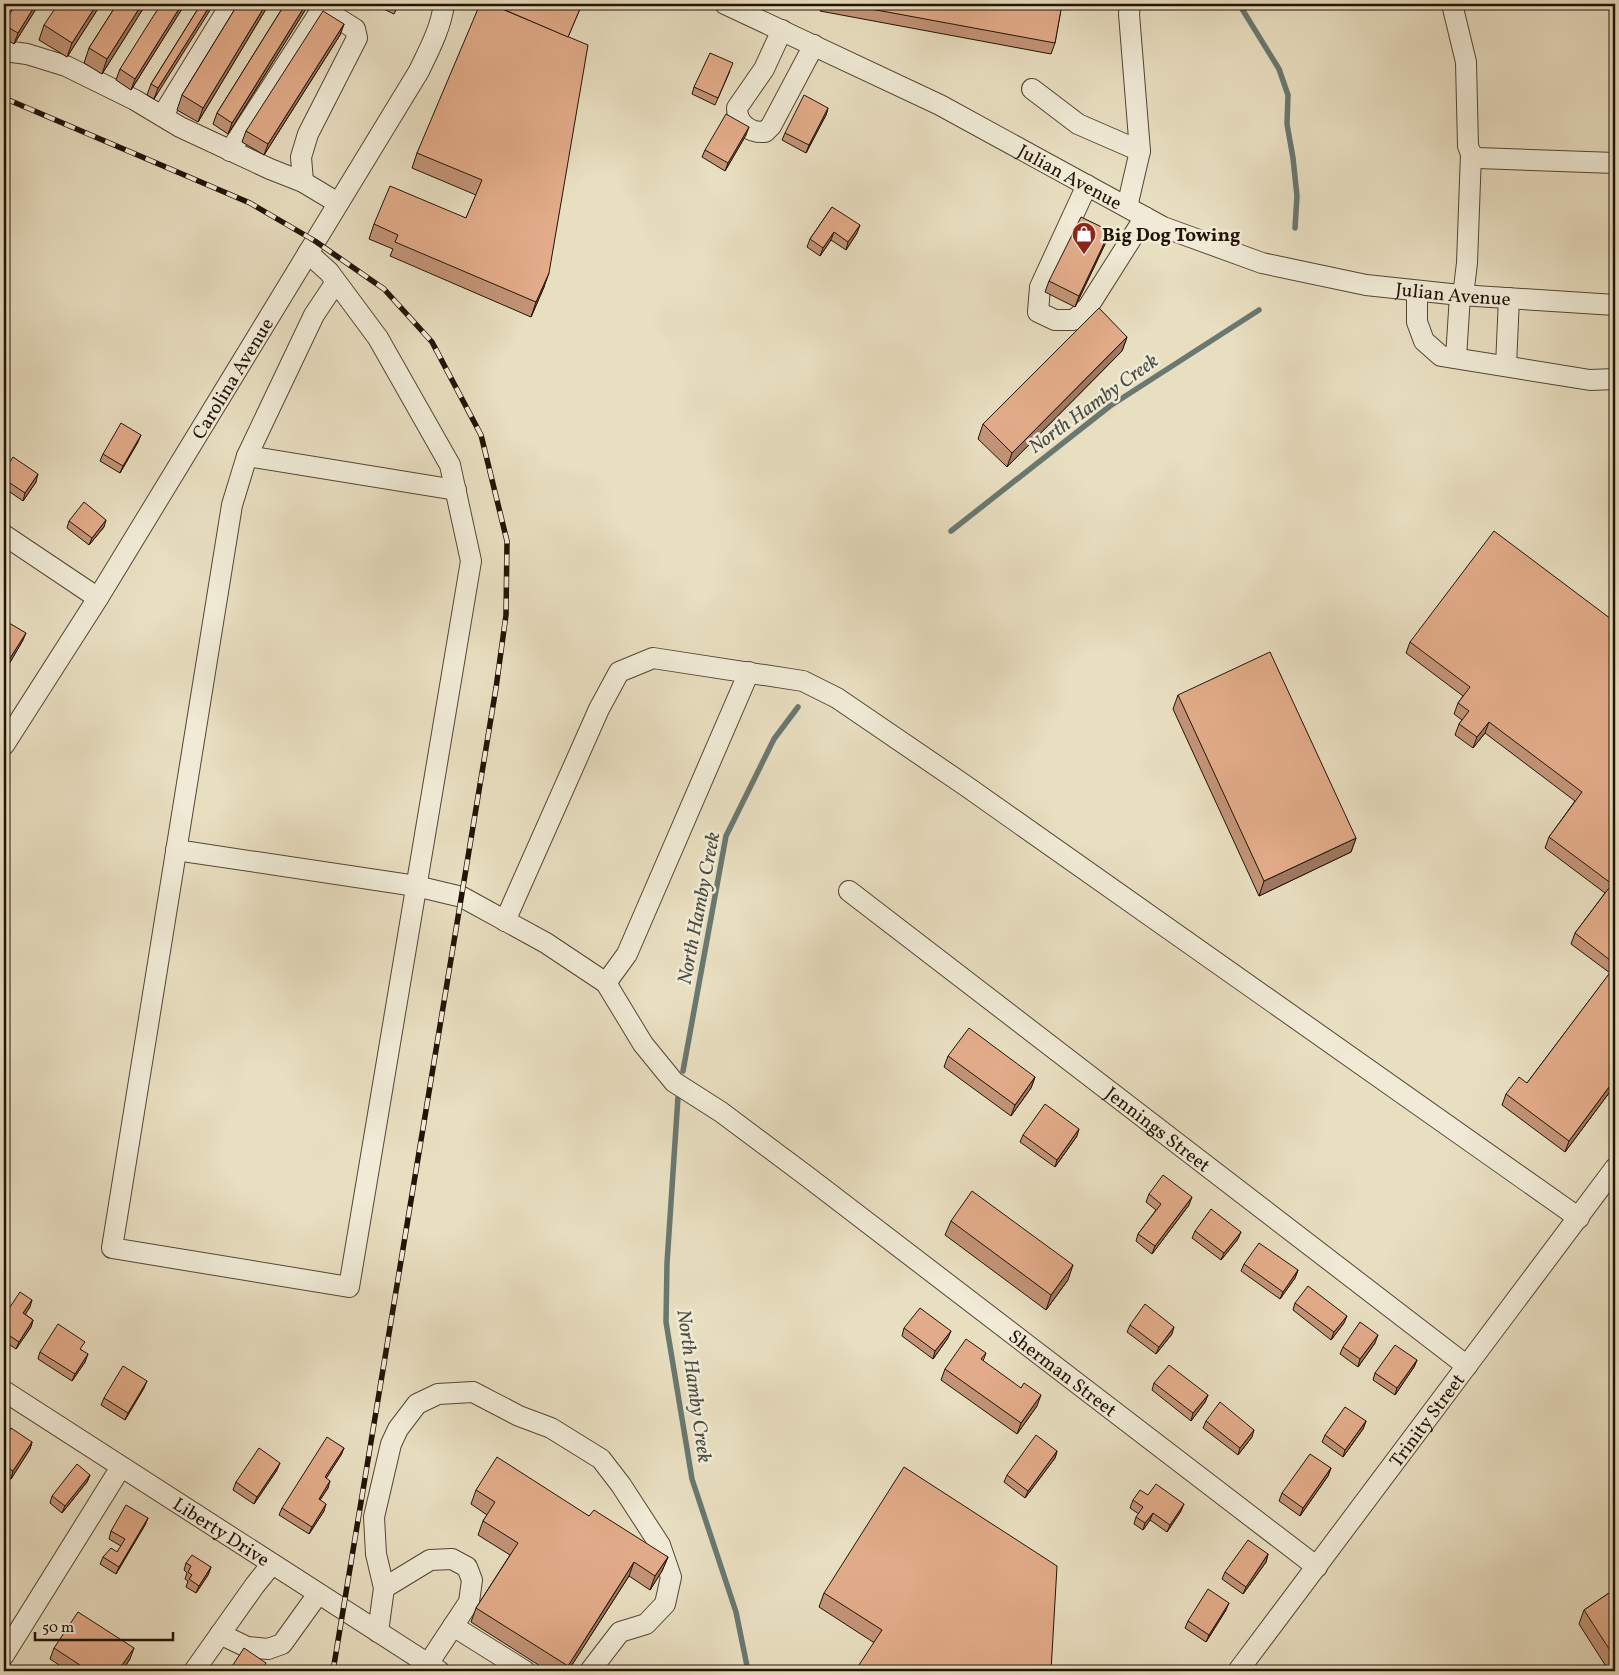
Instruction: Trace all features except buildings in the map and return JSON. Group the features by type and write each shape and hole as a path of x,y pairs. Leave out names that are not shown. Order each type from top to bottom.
{"street":[{"path":"4,18 13,4"},
{"path":"162,116 232,4"},
{"path":"230,151 326,4"},
{"path":"303,182 301,157 308,134 357,38 354,29 328,12 326,4"},
{"name":"Carolina Avenue","path":"4,745 98,598 419,71 435,38 444,4"},
{"name":"Julian Avenue","path":"725,4 940,105 1163,227 1262,264 1366,285 1417,291 1615,305"},
{"path":"1127,207 1140,151 1129,14 1130,4"},
{"path":"1452,4 1466,62 1468,146 1471,154 1467,263 1461,295 1456,358"},
{"path":"782,30 764,69 738,108 737,113 742,124 757,132 765,132 771,126 814,45"},
{"path":"4,47 12,52 27,54 66,66 136,100 180,127 270,169 303,182 338,203"},
{"path":"1032,89 1078,124 1140,151"},
{"path":"1471,154 1478,158 1615,163"},
{"path":"1087,185 1040,287 1038,312 1055,320 1074,320 1088,307 1145,217"},
{"path":"308,253 329,272 378,338 450,464 471,561 349,1287 112,1248 232,506 247,456 314,315 336,282"},
{"path":"1417,291 1417,322 1424,341 1441,356 1590,380 1615,379"},
{"path":"1506,366 1509,298"},
{"path":"247,456 456,490"},
{"path":"4,535 98,598"},
{"path":"505,921 598,709 619,672 653,658 803,681 837,698 975,792 1579,1218"},
{"path":"176,850 416,886 462,897 546,943 606,983 627,954 749,672"},
{"name":"Jennings Street","path":"849,891 1468,1366"},
{"name":"Sherman Street","path":"606,983 643,1044 674,1082 721,1112 808,1177 1317,1567"},
{"name":"Trinity Street","path":"1238,1671 1615,1168"},
{"name":"Liberty Drive","path":"4,1391 434,1668"},
{"path":"378,1632 384,1588 376,1554 374,1517 390,1444 398,1429 417,1404 438,1394 473,1392 519,1416 551,1428 601,1459 621,1485 660,1546 670,1577 665,1604 646,1624 620,1632 590,1671"},
{"path":"4,1655 121,1467"},
{"path":"384,1588 430,1560 452,1559 467,1567 472,1580 469,1602 453,1626 434,1668"},
{"path":"194,1671 254,1585 272,1564"},
{"path":"220,1634 247,1647 268,1649 282,1644 318,1594"},
{"path":"453,1626 525,1671"}],"waterway":[{"name":"North Hamby Creek","path":"1239,4 1279,69 1288,95 1287,124 1297,196 1295,228"},
{"name":"North Hamby Creek","path":"951,531 1110,406 1259,310"},
{"name":"North Hamby Creek","path":"683,1071 726,836 774,739 798,707"},
{"name":"North Hamby Creek","path":"678,1097 667,1263 666,1322 692,1479 736,1612 748,1671"}],"railway":[{"path":"4,98 250,203 315,241 384,289 432,342 481,435 507,541 506,615 496,688 333,1671"}],"place":[{"name":"Big Dog Towing","path":"1084,255"}]}
